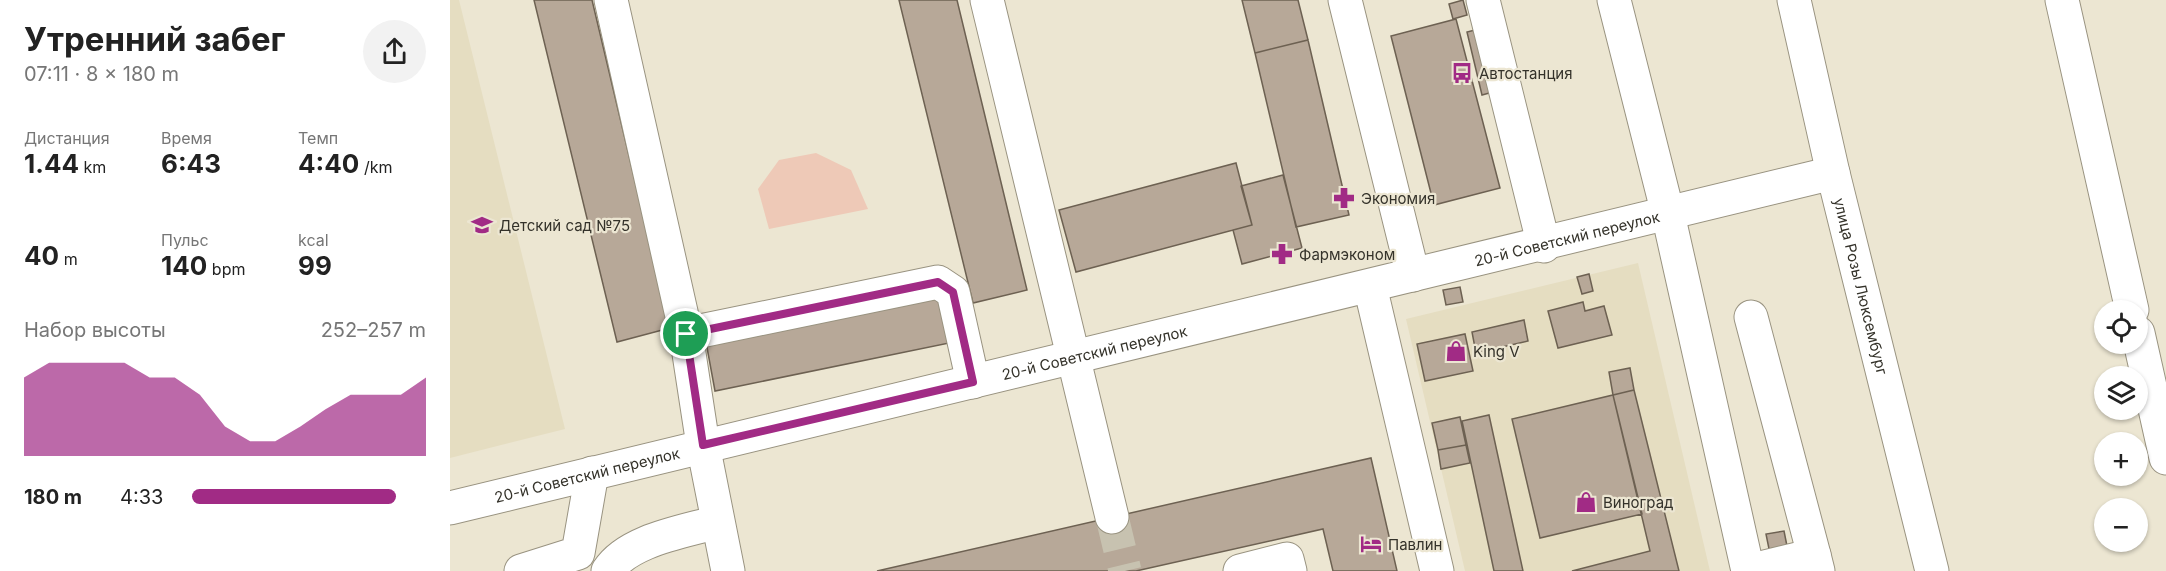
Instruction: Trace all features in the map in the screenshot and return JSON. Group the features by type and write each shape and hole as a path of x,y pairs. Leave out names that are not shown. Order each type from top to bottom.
{"street":[{"path":"611,0 686,334 703,445 728,571"},
{"path":"987,0 1112,517"},
{"path":"1345,0 1413,275"},
{"path":"1484,0 1544,246"},
{"path":"1614,0 1668,214 1748,571 1816,563 1751,317"},
{"name":"улица Розы Люксембург","path":"1794,0 1833,173 1932,571"},
{"path":"2062,0 2130,300"},
{"name":"20-й Советский переулок","path":"450,508 703,445 1413,275 1544,246 1833,173"},
{"path":"686,334 938,282 953,292 973,382"},
{"path":"1370,286 1437,571"},
{"path":"2143,354 2166,458"},
{"path":"521,571 583,562 592,473"},
{"path":"608,571 628,552 645,543 717,522"},
{"path":"1240,571 1287,559 1290,571"}],"shaded area":[{"name":"Детский сад №75","path":"450,0 459,0 565,429 450,458"},
{"path":"816,153 851,170 868,209 769,229 758,189 779,160"},
{"path":"1638,263 1710,571 1465,571 1406,319"}],"building":[{"path":"534,0 592,0 670,328 617,342"},
{"path":"899,0 957,0 1027,290 973,303"},
{"path":"1242,0 1298,0 1308,40 1255,53"},
{"path":"1463,0 1467,15 1453,19 1449,4"},
{"path":"1456,19 1500,188 1434,205 1391,36"},
{"path":"1483,28 1493,92 1482,95 1467,32"},
{"path":"1308,40 1349,215 1296,227 1255,53"},
{"path":"1236,163 1252,225 1076,272 1059,210"},
{"path":"1283,175 1302,248 1242,264 1233,230 1252,225 1241,186"},
{"path":"1589,274 1593,291 1582,294 1577,277"},
{"path":"1460,287 1463,302 1446,305 1443,290"},
{"path":"949,292 959,341 715,391 706,342"},
{"path":"1583,302 1585,311 1604,306 1612,335 1558,348 1548,311"},
{"path":"1524,320 1528,341 1476,353 1472,332"},
{"path":"1465,334 1473,371 1425,381 1417,344"},
{"path":"1630,368 1634,390 1613,395 1609,372"},
{"path":"1634,390 1679,571 1572,571 1650,551 1613,395"},
{"path":"1613,395 1642,514 1540,538 1512,419"},
{"path":"1489,415 1523,571 1494,571 1462,421"},
{"path":"1460,417 1466,445 1438,450 1432,423"},
{"path":"1466,445 1470,463 1441,469 1438,450"},
{"path":"1371,458 1397,571 1333,571 1323,529 1136,571 877,571"},
{"path":"1784,531 1787,546 1769,549 1766,534"}],"tunnel":[{"path":"1112,517 1125,571"}],"place":[{"name":"Автостанция","path":"1462,73"},
{"name":"Экономия","path":"1344,198"},
{"name":"Детский сад №75","path":"482,225"},
{"name":"Фармэконом","path":"1282,254"},
{"name":"King V","path":"1456,351"},
{"name":"Виноград","path":"1586,502"},
{"name":"Павлин","path":"1371,544"}],"route":[{"path":"938,282 953,292 973,382 703,445 686,334 938,282"}]}
